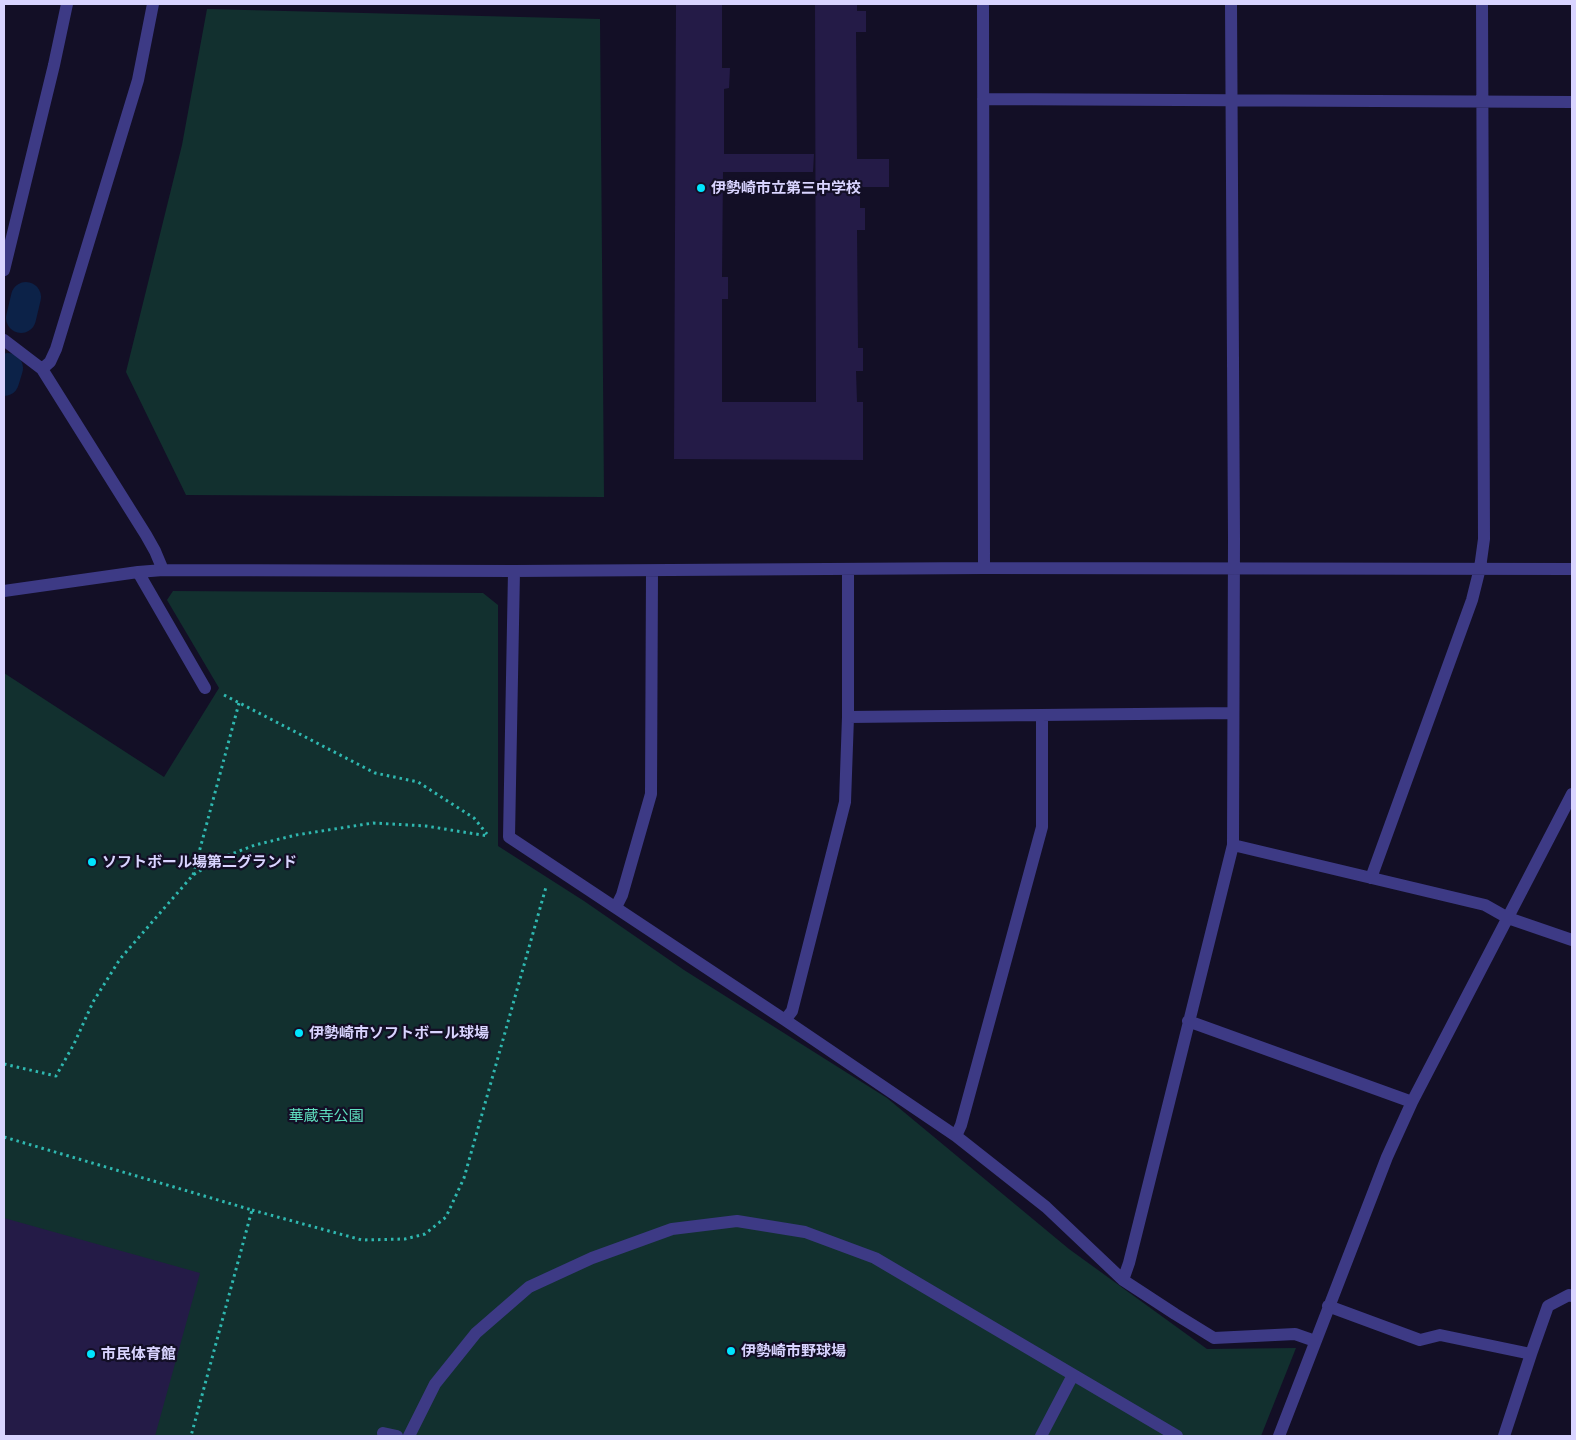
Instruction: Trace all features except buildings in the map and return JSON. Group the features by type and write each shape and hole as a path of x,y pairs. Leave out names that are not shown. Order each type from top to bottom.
{"street":[{"path":"4,270 67,4"},
{"path":"42,369 50,362 56,349 135,89 152,4"},
{"path":"984,4 984,568"},
{"path":"1123,1280 1129,1263 1233,845 1234,568 1231,4"},
{"path":"1371,878 1472,600 1480,568 1484,539 1482,4"},
{"path":"983,99 1572,102"},
{"path":"4,340 42,369 146,535 163,570"},
{"path":"4,591 163,570 1572,569"},
{"path":"785,1020 792,1012 845,802 848,718 848,570"},
{"path":"514,571 509,837 956,1136 1046,1207 1123,1280 1214,1338 1296,1334 1315,1340"},
{"path":"616,908 622,895 651,794 652,571"},
{"path":"138,572 205,688"},
{"path":"848,718 1233,713"},
{"path":"956,1136 961,1126 1042,827 1042,716"},
{"path":"1279,1436 1386,1157 1412,1102 1572,794"},
{"path":"1233,845 1485,905 1508,918 1572,940"},
{"path":"1188,1022 1412,1102"},
{"path":"409,1436 435,1384 476,1332 529,1287 592,1258 672,1229 737,1221 805,1232 875,1258 1177,1436"},
{"path":"1504,1436 1548,1306 1569,1295 1572,1296"},
{"path":"1328,1306 1420,1340 1440,1334 1531,1354"},
{"path":"1041,1436 1073,1376"},
{"path":"383,1433 397,1436"}],"path":[{"path":"205,688 224,695 375,773 418,782 474,818 489,836"},
{"path":"193,875 239,703"},
{"path":"4,1064 56,1076 74,1044 93,1002 120,959 193,875 221,858 255,845 296,835 373,823 426,826 489,836 509,837"},
{"path":"4,1137 252,1210 362,1240 406,1239 425,1234 446,1217 464,1178 549,879"},
{"path":"191,1436 252,1210"}],"green space":[{"path":"207,9 600,19 604,497 186,495 126,372 182,145"},
{"name":"華蔵寺公園","path":"173,591 483,593 498,605 498,846 584,901 684,970 887,1098 1069,1249 1207,1349 1296,1348 1261,1436 4,1436 4,673 164,777 219,688 167,600"}],"waterway":[{"path":"21,318 26,297"},
{"path":"4,381 8,368"}],"place":[{"name":"伊勢崎市立第三中学校","path":"701,188"},
{"name":"ソフトボール場第二グランド","path":"92,862"},
{"name":"伊勢崎市ソフトボール球場","path":"299,1033"},
{"name":"伊勢崎市野球場","path":"731,1351"},
{"name":"市民体育館","path":"91,1354"}]}
